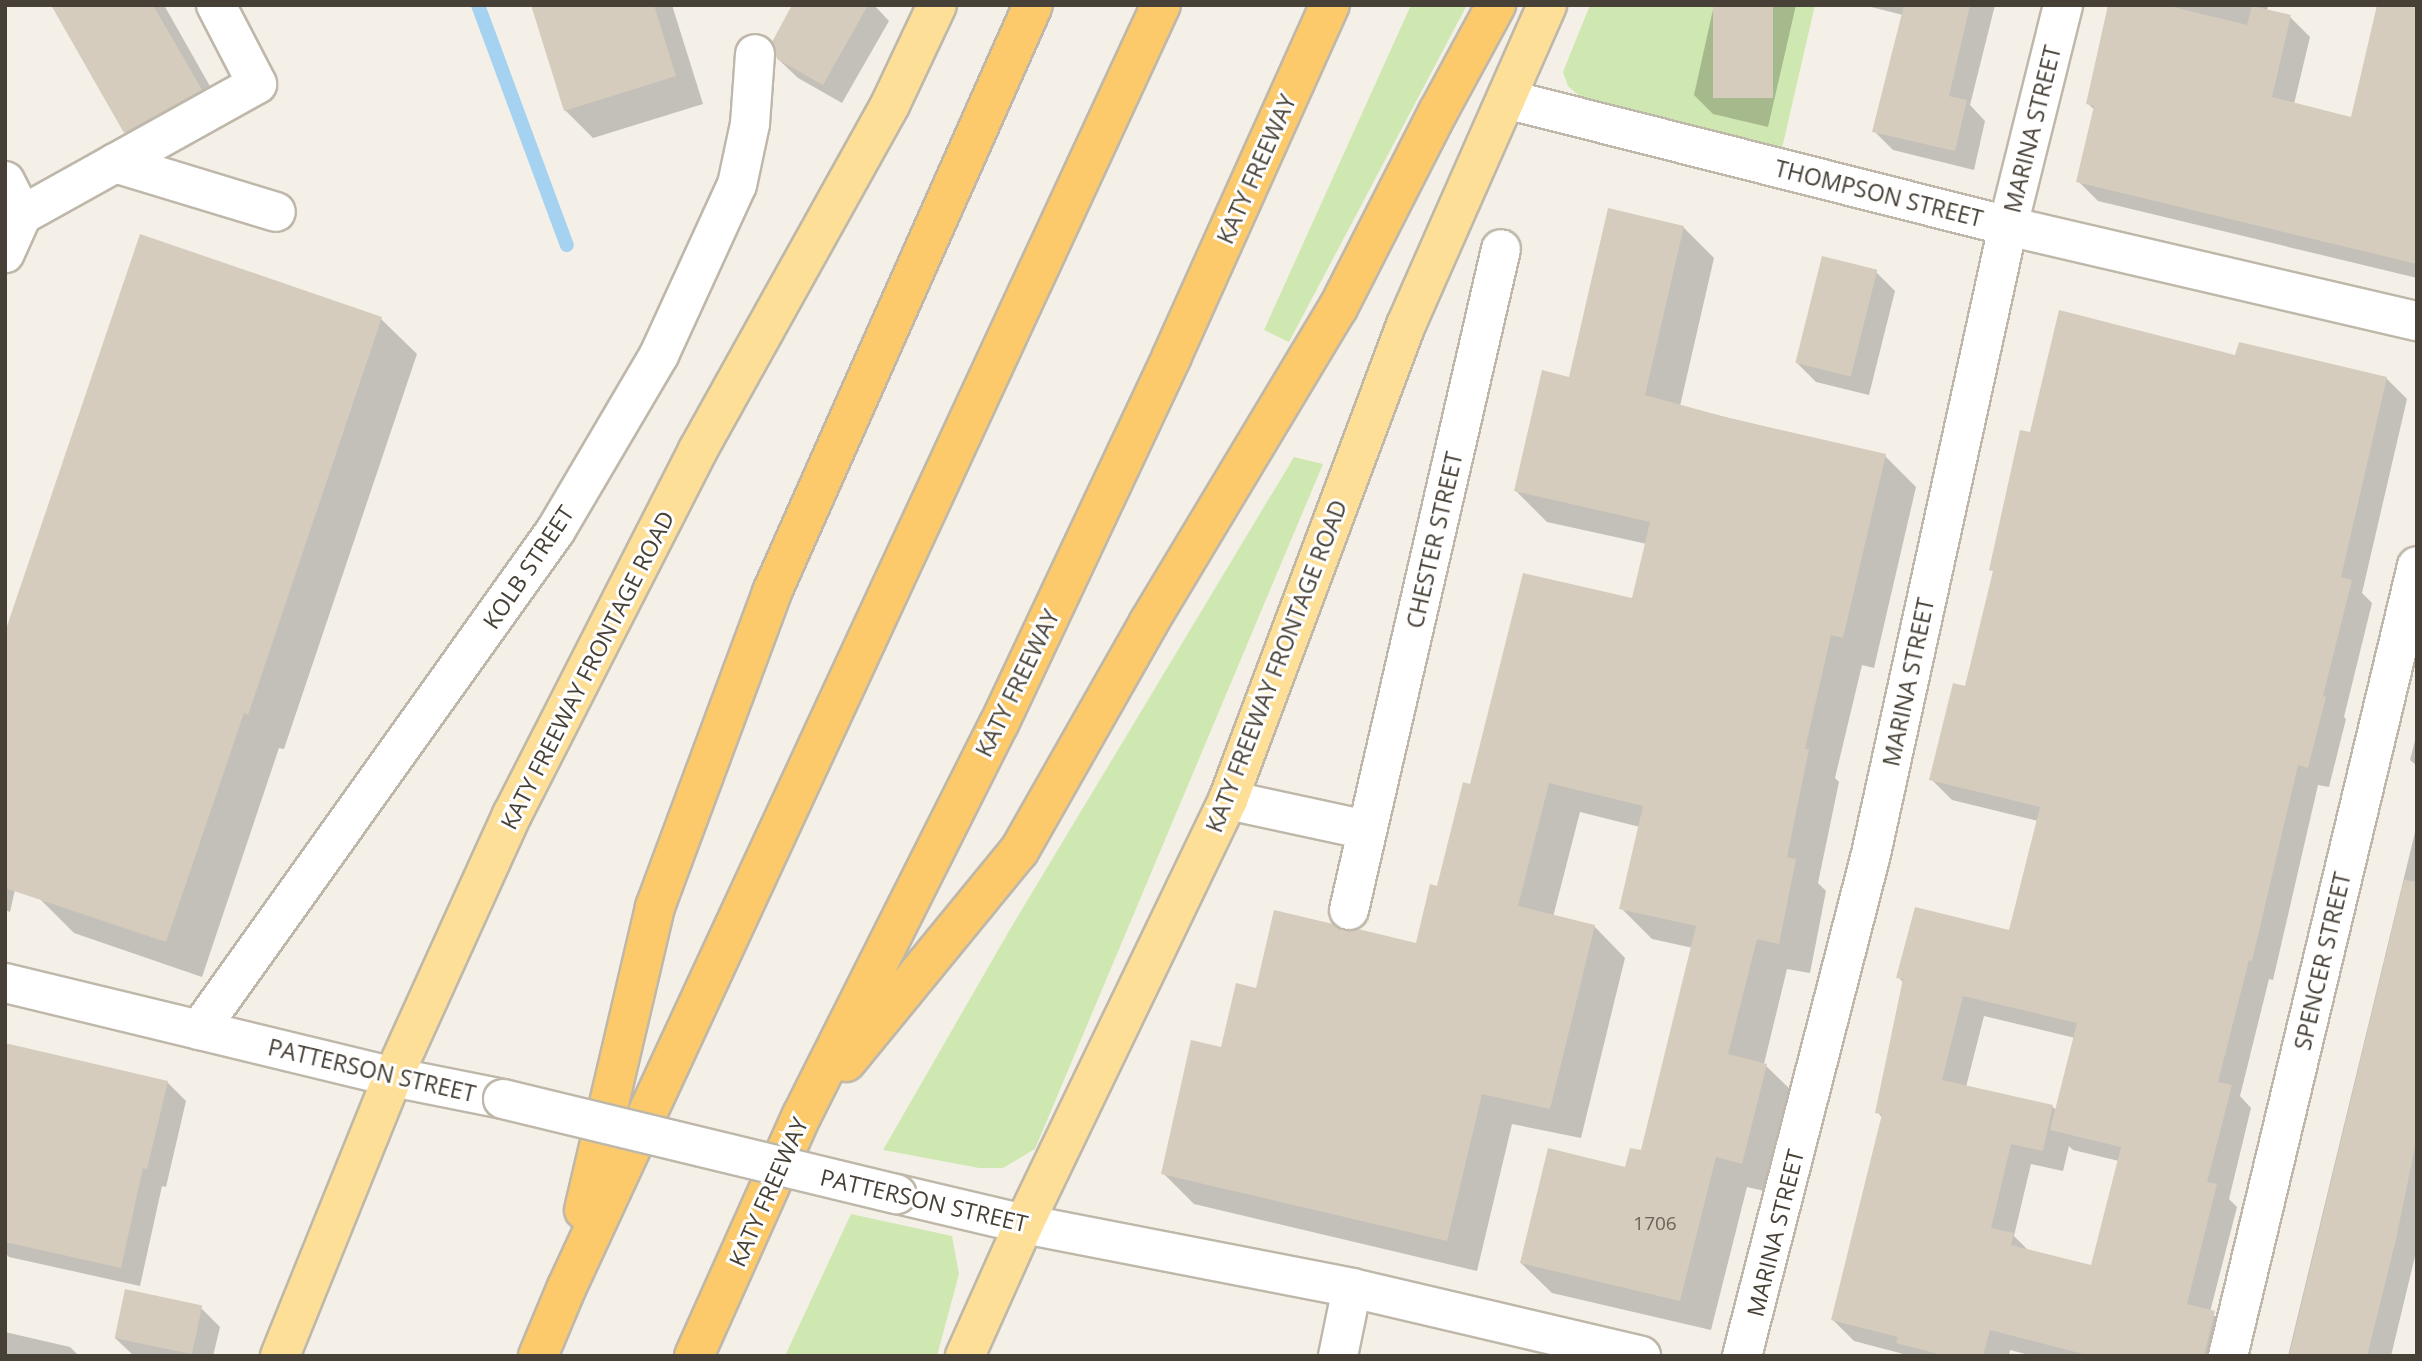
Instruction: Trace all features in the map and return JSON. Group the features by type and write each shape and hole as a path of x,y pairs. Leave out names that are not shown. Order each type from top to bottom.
{"highway":[{"path":"566,1289 655,907 772,592 1033,5"},
{"path":"538,1356 566,1289 1161,5"},
{"name":"KATY FREEWAY","path":"694,1356 802,1115 999,724 1172,356 1330,5"},
{"path":"802,1115 1019,851 1149,622 1338,308 1496,5"}],"main road":[{"name":"KATY FREEWAY FRONTAGE ROAD","path":"280,1356 393,1077 512,815 698,450 890,105 937,5"},
{"name":"KATY FREEWAY FRONTAGE ROAD","path":"965,1356 1024,1224 1228,800 1406,325 1547,5"}],"street":[{"path":"5,253 22,215 257,84 216,5"},
{"name":"MARINA STREET","path":"1742,1356 1871,854 2008,226 2063,5"},
{"name":"KOLB STREET","path":"199,1030 556,530 659,355 737,185 750,124 755,54"},
{"name":"THOMPSON STREET","path":"1506,99 2008,226 2417,321"},
{"path":"115,163 276,212"},
{"path":"5,181 22,215"},
{"name":"CHESTER STREET","path":"1349,910 1502,249"},
{"name":"SPENCER STREET","path":"2228,1356 2417,566"},
{"path":"1228,800 1367,830"},
{"name":"PATTERSON STREET","path":"5,983 393,1077 503,1099 1024,1224 1352,1288 1641,1356"},
{"path":"1338,1356 1352,1288"}],"green space":[{"path":"1411,5 1467,5 1289,342 1264,330"},
{"path":"1590,5 1815,5 1780,157 1584,100 1568,86 1563,72"},
{"path":"1294,457 1323,464 1035,1149 1003,1168 979,1168 883,1150 1009,931"},
{"path":"851,1214 952,1236 959,1274 937,1356 785,1356"}],"building":[{"path":"51,5 153,5 202,90 124,133"},
{"path":"531,5 654,5 676,76 564,111"},
{"path":"792,5 868,5 823,85 777,59 772,42"},
{"path":"1713,5 1773,5 1773,98 1713,98"},
{"path":"1904,5 1970,5 1949,96 1967,100 1955,151 1872,132"},
{"path":"2108,5 2165,5 2247,25 2252,6 2291,15 2272,97 2351,117 2377,5 2417,5 2417,264 2076,182 2094,106 2086,104"},
{"path":"1608,208 1684,226 1645,395 1725,417 1886,454 1843,638 1831,635 1805,749 1809,749 1787,857 1796,859 1779,944 1757,939 1728,1054 1767,1064 1742,1164 1716,1157 1680,1301 1520,1263 1548,1148 1625,1167 1630,1148 1641,1150 1696,926 1619,909 1643,806 1549,783 1518,906 1595,925 1550,1109 1482,1094 1447,1241 1161,1174 1191,1040 1221,1047 1236,983 1256,988 1274,910 1333,924 1343,931 1358,929 1416,943 1430,884 1437,886 1463,782 1470,784 1523,573 1632,598 1650,522 1514,491 1542,370 1569,377"},
{"path":"140,234 382,317 248,715 244,713 166,942 5,888 5,632"},
{"path":"1822,256 1877,270 1851,377 1795,363"},
{"path":"2059,310 2235,355 2239,342 2387,377 2341,577 2352,580 2323,696 2326,697 2308,768 2298,765 2252,961 2249,960 2218,1082 2232,1085 2207,1182 2217,1184 2187,1304 2215,1311 2204,1356 2091,1356 1990,1330 1983,1356 1946,1356 1896,1343 1898,1337 1831,1320 1882,1114 1875,1113 1903,979 1896,978 1915,907 2009,930 2040,807 1929,780 1953,683 1965,686 1993,571 1989,570 2020,430 2030,432","holes":["1963,996 2077,1023 2050,1130 2121,1147 2091,1265 2011,1245 2014,1233 1991,1228 2011,1144 2043,1151 2053,1105 1942,1080"]},
{"path":"2404,880 2417,882 2417,1137 2396,1239 2367,1356 2289,1356"},
{"path":"5,1043 168,1081 147,1169 143,1168 121,1268 5,1242"},
{"path":"125,1289 202,1305 192,1354 115,1338"}],"waterway":[{"path":"478,5 567,245"}]}
